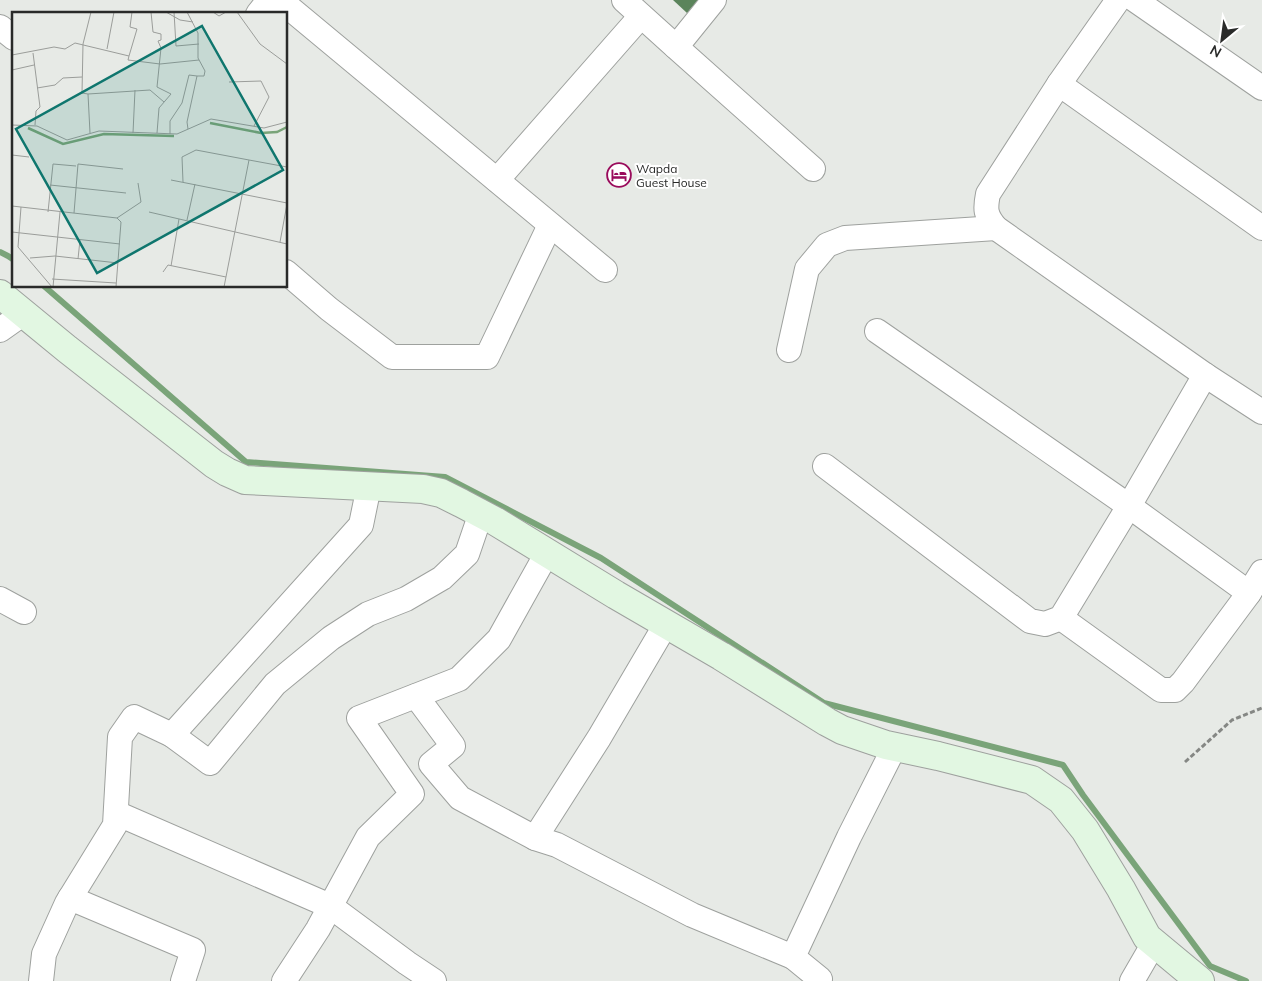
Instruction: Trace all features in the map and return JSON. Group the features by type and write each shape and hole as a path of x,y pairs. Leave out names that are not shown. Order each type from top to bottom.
{"street":[{"path":"260,12 269,0"},
{"path":"280,0 604,270"},
{"path":"676,47 714,0"},
{"path":"1118,0 1059,84 988,194 986,206 988,219 996,228 1205,375 1262,412"},
{"path":"1135,0 1262,88"},
{"path":"497,180 633,8 813,169"},
{"path":"0,27 12,36"},
{"path":"1059,84 1259,219"},
{"path":"288,274 329,309 392,357 487,357 550,224"},
{"path":"789,350 807,269 827,245 845,238 996,228"},
{"path":"0,294 67,349 214,464 227,472 245,480 423,489 441,493 481,513 842,730 895,746 1032,780 1061,800 1086,830 1147,937 1200,981"},
{"path":"0,330 24,313"},
{"path":"878,331 1129,506 1249,593"},
{"path":"825,466 1030,621 1045,624 1061,618 1205,375"},
{"path":"172,735 361,525 369,486"},
{"path":"41,981 44,954 70,898 115,825 120,737 134,717 172,735 210,763 275,684 331,638 368,614 406,599 442,578 467,554 481,513"},
{"path":"284,981 318,929 368,837 412,794 359,718 459,679 499,639 547,553"},
{"path":"1061,618 1161,690 1174,690 1183,682 1249,593 1262,572"},
{"path":"0,599 24,612"},
{"path":"536,838 599,738 666,624"},
{"path":"416,696 453,746 431,764 460,798 536,838 557,845 692,915 793,957 820,979 819,981"},
{"path":"793,957 895,746"},
{"path":"116,813 330,906 434,981"},
{"path":"70,898 193,950 183,981"},
{"path":"1132,981 1154,943"}],"path":[{"path":"1185,762 1232,720 1262,708"}],"building":[{"path":"673,0 698,0 687,13"}],"waterway":[{"path":"0,252 12,259"},
{"path":"46,288 246,462 445,477 601,558 824,703 1063,765 1083,795 1210,966 1246,981"}],"place":[{"name":"Wapda Guest House","path":"619,175"}]}
